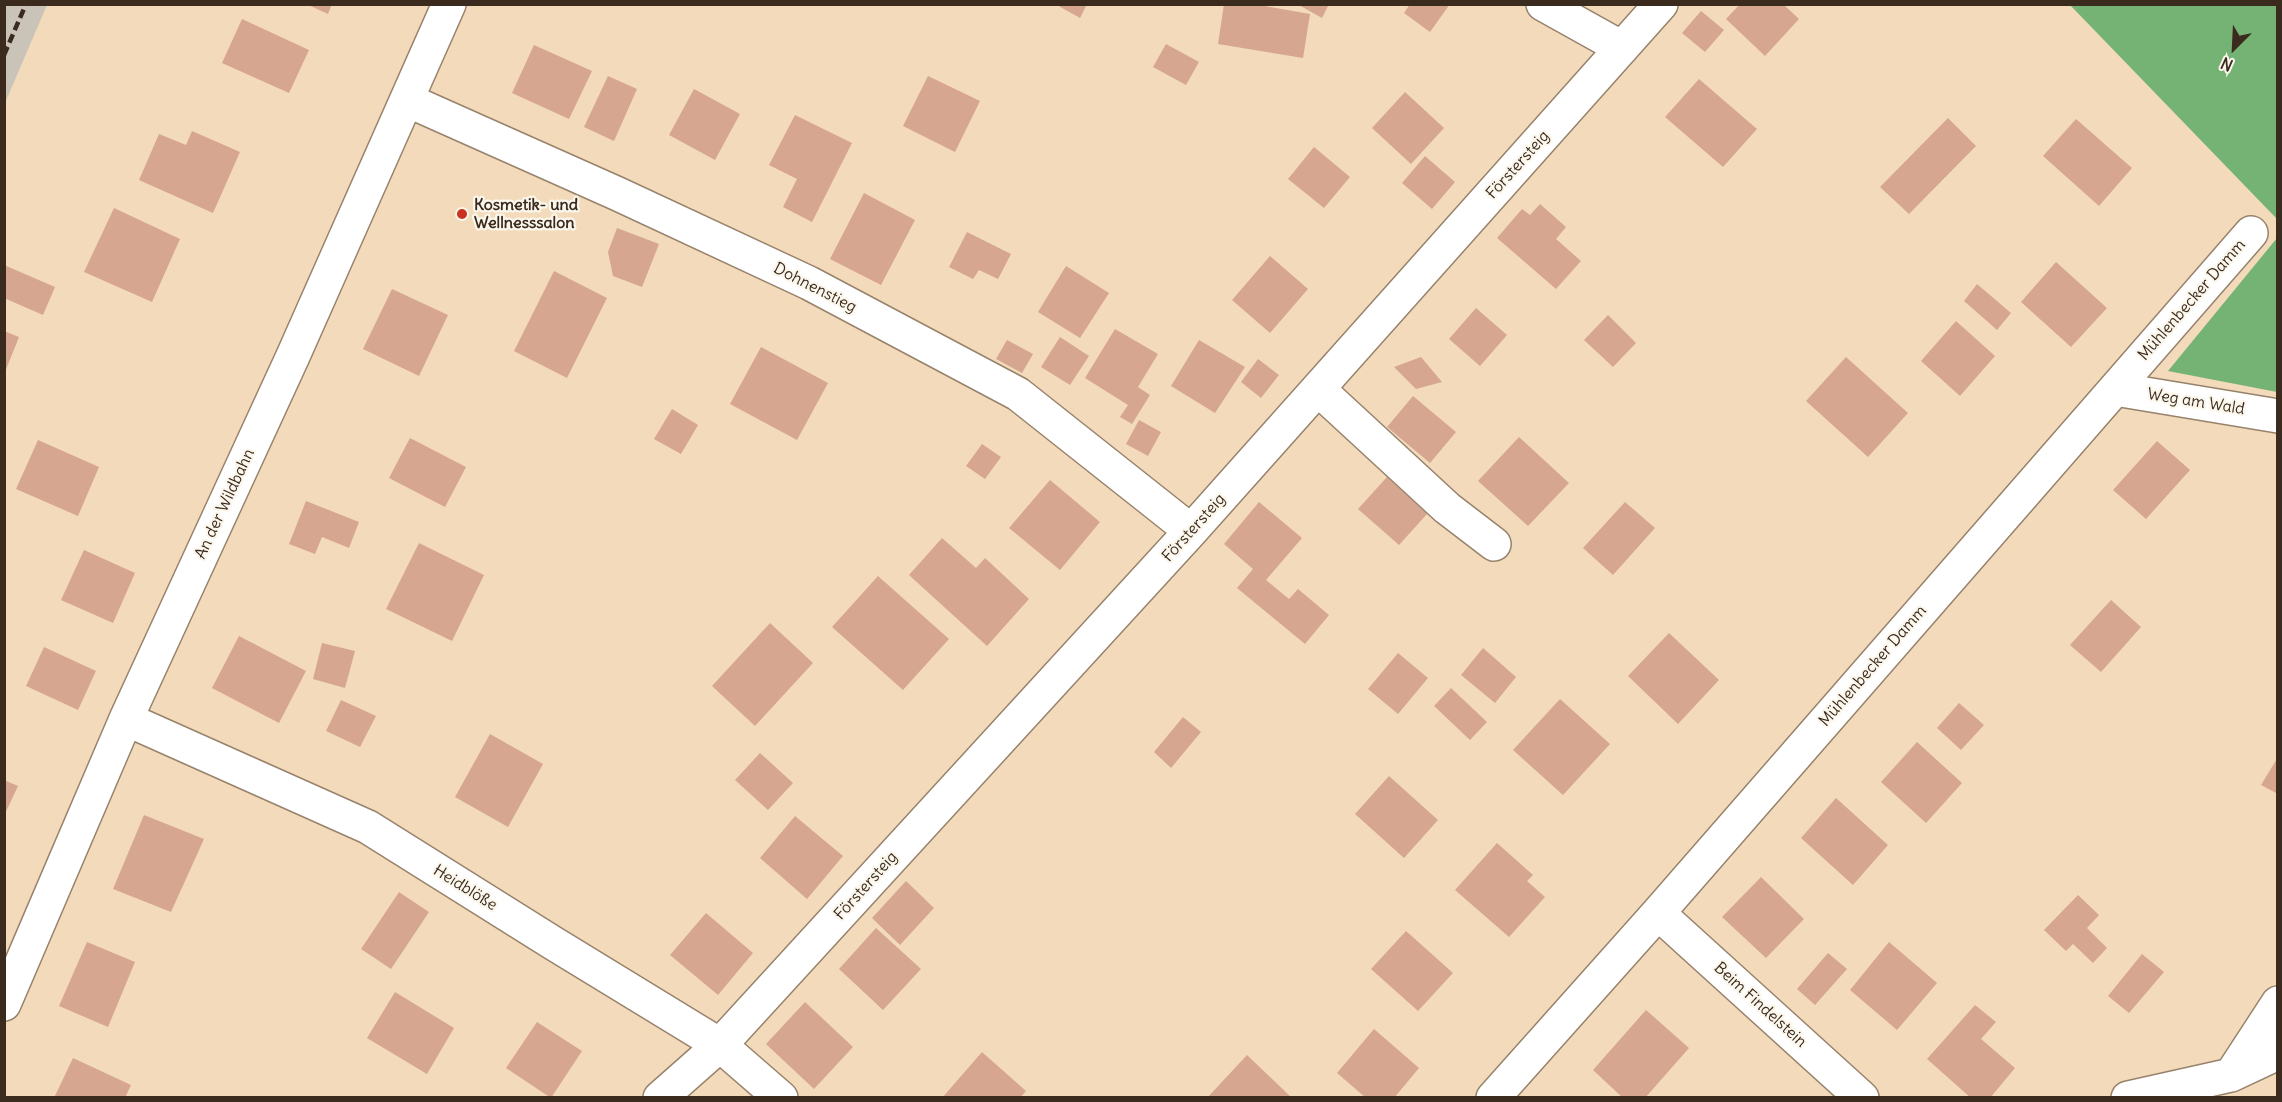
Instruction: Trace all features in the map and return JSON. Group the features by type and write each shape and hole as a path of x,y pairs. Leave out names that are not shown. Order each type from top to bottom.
{"street":[{"name":"An der Wildbahn","path":"4,1004 126,719 293,356 449,4"},
{"path":"1543,4 1622,48"},
{"name":"Förstersteig","path":"660,1098 720,1045 1191,531 1661,4"},
{"name":"Dohnenstieg","path":"407,99 809,283 1018,394 1191,531"},
{"name":"Mühlenbecker Damm","path":"1493,1098 1658,913 2251,233"},
{"path":"1318,389 1447,508 1494,544"},
{"name":"Weg am Wald","path":"2115,389 2277,416"},
{"name":"Heidblöße","path":"126,719 368,827 553,944 720,1045 781,1098"},
{"name":"Beim Findelstein","path":"1658,913 1862,1098"},
{"path":"2231,1076 2277,1003"},
{"path":"2128,1098 2231,1076 2277,1053"}],"shaded area":[{"path":"4,5 47,5 5,103"}],"green space":[{"path":"2070,5 2277,5 2277,219"},
{"path":"2277,238 2277,392 2168,371"}],"building":[{"path":"306,4 332,4 328,14"},
{"path":"1055,4 1087,4 1080,18"},
{"path":"1224,4 1253,4 1310,14 1303,58 1218,44"},
{"path":"1297,4 1329,4 1322,18"},
{"path":"1410,4 1450,4 1430,32 1404,13"},
{"path":"1740,4 1783,4 1799,19 1765,56 1726,19"},
{"path":"1701,11 1724,30 1705,52 1682,33"},
{"path":"242,19 309,50 289,93 222,63"},
{"path":"1166,44 1199,62 1186,85 1153,67"},
{"path":"534,45 592,71 569,119 512,93"},
{"path":"608,76 637,89 614,141 584,127"},
{"path":"928,76 980,101 955,152 903,126"},
{"path":"1699,79 1757,129 1723,167 1665,117"},
{"path":"694,89 740,114 715,160 669,135"},
{"path":"1405,92 1444,128 1411,164 1372,128"},
{"path":"795,115 852,143 812,222 783,207 797,179 769,165"},
{"path":"1948,118 1976,146 1909,214 1880,187"},
{"path":"2076,119 2132,168 2099,206 2043,156"},
{"path":"192,131 240,152 213,213 139,180 159,134 186,145"},
{"path":"1314,147 1350,177 1324,208 1288,179"},
{"path":"1425,156 1455,182 1432,209 1402,183"},
{"path":"864,193 915,220 881,285 830,259"},
{"path":"1540,204 1566,227 1556,239 1581,261 1556,289 1497,238 1522,209 1530,215"},
{"path":"114,208 180,239 152,302 84,272"},
{"path":"617,228 659,244 642,287 613,276 608,252"},
{"path":"967,232 1011,254 998,279 979,270 973,279 949,267"},
{"path":"1270,256 1308,289 1270,333 1232,300"},
{"path":"2056,262 2107,308 2071,347 2021,302"},
{"path":"4,265 55,287 43,315 4,298"},
{"path":"1066,266 1109,293 1080,338 1038,312"},
{"path":"554,271 607,298 567,378 514,351"},
{"path":"1977,284 2011,313 1997,330 1964,301"},
{"path":"392,289 448,315 419,376 363,349"},
{"path":"1476,308 1507,335 1480,366 1449,339"},
{"path":"1608,315 1636,343 1613,367 1584,340"},
{"path":"1956,321 1995,356 1960,396 1921,361"},
{"path":"1115,329 1158,354 1138,387 1150,395 1132,424 1120,417 1128,405 1085,378"},
{"path":"4,331 19,337 5,372 4,372"},
{"path":"1060,337 1089,356 1070,385 1041,367"},
{"path":"1007,340 1033,354 1022,373 996,359"},
{"path":"1199,340 1245,367 1215,413 1171,386"},
{"path":"761,347 828,383 797,440 730,404"},
{"path":"1421,357 1442,382 1416,389 1394,367"},
{"path":"1846,357 1908,413 1868,457 1806,401"},
{"path":"1258,359 1279,375 1261,398 1241,382"},
{"path":"1413,396 1456,432 1430,463 1387,427"},
{"path":"672,409 698,425 681,454 654,439"},
{"path":"1139,420 1161,432 1148,456 1126,444"},
{"path":"1519,437 1569,483 1528,526 1478,481"},
{"path":"410,438 466,467 445,507 389,478"},
{"path":"38,440 99,467 78,516 16,489"},
{"path":"2157,441 2190,470 2146,519 2113,490"},
{"path":"982,444 1001,457 985,479 966,466"},
{"path":"1387,477 1427,514 1399,545 1358,509"},
{"path":"1050,480 1100,522 1060,570 1009,528"},
{"path":"306,501 359,522 349,548 322,537 315,554 289,544"},
{"path":"1259,502 1302,538 1266,580 1289,599 1298,589 1329,615 1305,644 1237,588 1253,569 1224,544"},
{"path":"1625,502 1655,528 1613,575 1583,548"},
{"path":"942,538 976,568 985,558 1029,599 987,646 909,575"},
{"path":"419,543 484,575 452,641 386,609"},
{"path":"84,550 135,573 113,623 61,600"},
{"path":"878,576 949,639 903,690 832,627"},
{"path":"2111,600 2141,627 2101,672 2070,645"},
{"path":"770,623 813,663 755,726 712,686"},
{"path":"1669,633 1719,680 1678,724 1628,676"},
{"path":"239,636 306,671 279,723 212,688"},
{"path":"322,643 355,651 345,688 313,679"},
{"path":"44,647 96,671 78,710 26,686"},
{"path":"1483,648 1516,677 1495,703 1461,675"},
{"path":"1398,653 1428,678 1398,714 1368,689"},
{"path":"1451,688 1487,722 1470,740 1434,706"},
{"path":"1560,699 1610,744 1563,795 1513,750"},
{"path":"341,700 376,716 360,747 326,731"},
{"path":"1959,703 1984,725 1961,750 1937,728"},
{"path":"1183,717 1201,732 1171,768 1154,752"},
{"path":"490,734 543,764 508,827 455,797"},
{"path":"1917,742 1962,783 1926,823 1881,782"},
{"path":"760,753 793,783 768,810 735,780"},
{"path":"2278,757 2278,794 2261,785"},
{"path":"1389,776 1438,820 1404,858 1355,814"},
{"path":"4,780 18,786 4,816"},
{"path":"1836,798 1888,845 1853,885 1801,838"},
{"path":"144,815 204,839 171,912 113,889"},
{"path":"795,816 843,856 807,899 760,858"},
{"path":"1497,843 1533,875 1527,881 1545,897 1509,937 1455,890"},
{"path":"1761,877 1804,919 1766,958 1722,917"},
{"path":"906,881 934,908 900,945 872,918"},
{"path":"399,892 429,912 391,969 361,949"},
{"path":"2078,895 2099,915 2087,928 2107,948 2093,963 2073,944 2066,951 2044,930"},
{"path":"706,913 753,953 718,995 670,955"},
{"path":"876,928 921,969 883,1010 839,969"},
{"path":"1406,931 1453,973 1418,1011 1371,969"},
{"path":"87,942 135,962 108,1027 59,1006"},
{"path":"1889,942 1937,983 1897,1030 1850,990"},
{"path":"1828,953 1847,969 1815,1005 1797,989"},
{"path":"2142,954 2164,972 2129,1013 2108,996"},
{"path":"395,992 454,1028 427,1074 367,1038"},
{"path":"805,1002 853,1047 814,1089 766,1044"},
{"path":"1975,1005 1996,1022 1981,1039 2015,1068 1990,1098 1971,1098 1927,1059"},
{"path":"1646,1010 1689,1048 1645,1098 1623,1098 1593,1070"},
{"path":"537,1022 582,1051 551,1098 506,1068"},
{"path":"1374,1029 1419,1068 1394,1098 1366,1098 1337,1073"},
{"path":"982,1052 1026,1091 1020,1098 942,1098"},
{"path":"1247,1055 1292,1098 1207,1098"},
{"path":"73,1058 131,1085 125,1098 54,1098"}],"railway":[{"path":"4,55 26,4"}],"place":[{"name":"Kosmetik- und Wellnesssalon","path":"462,214"}]}
